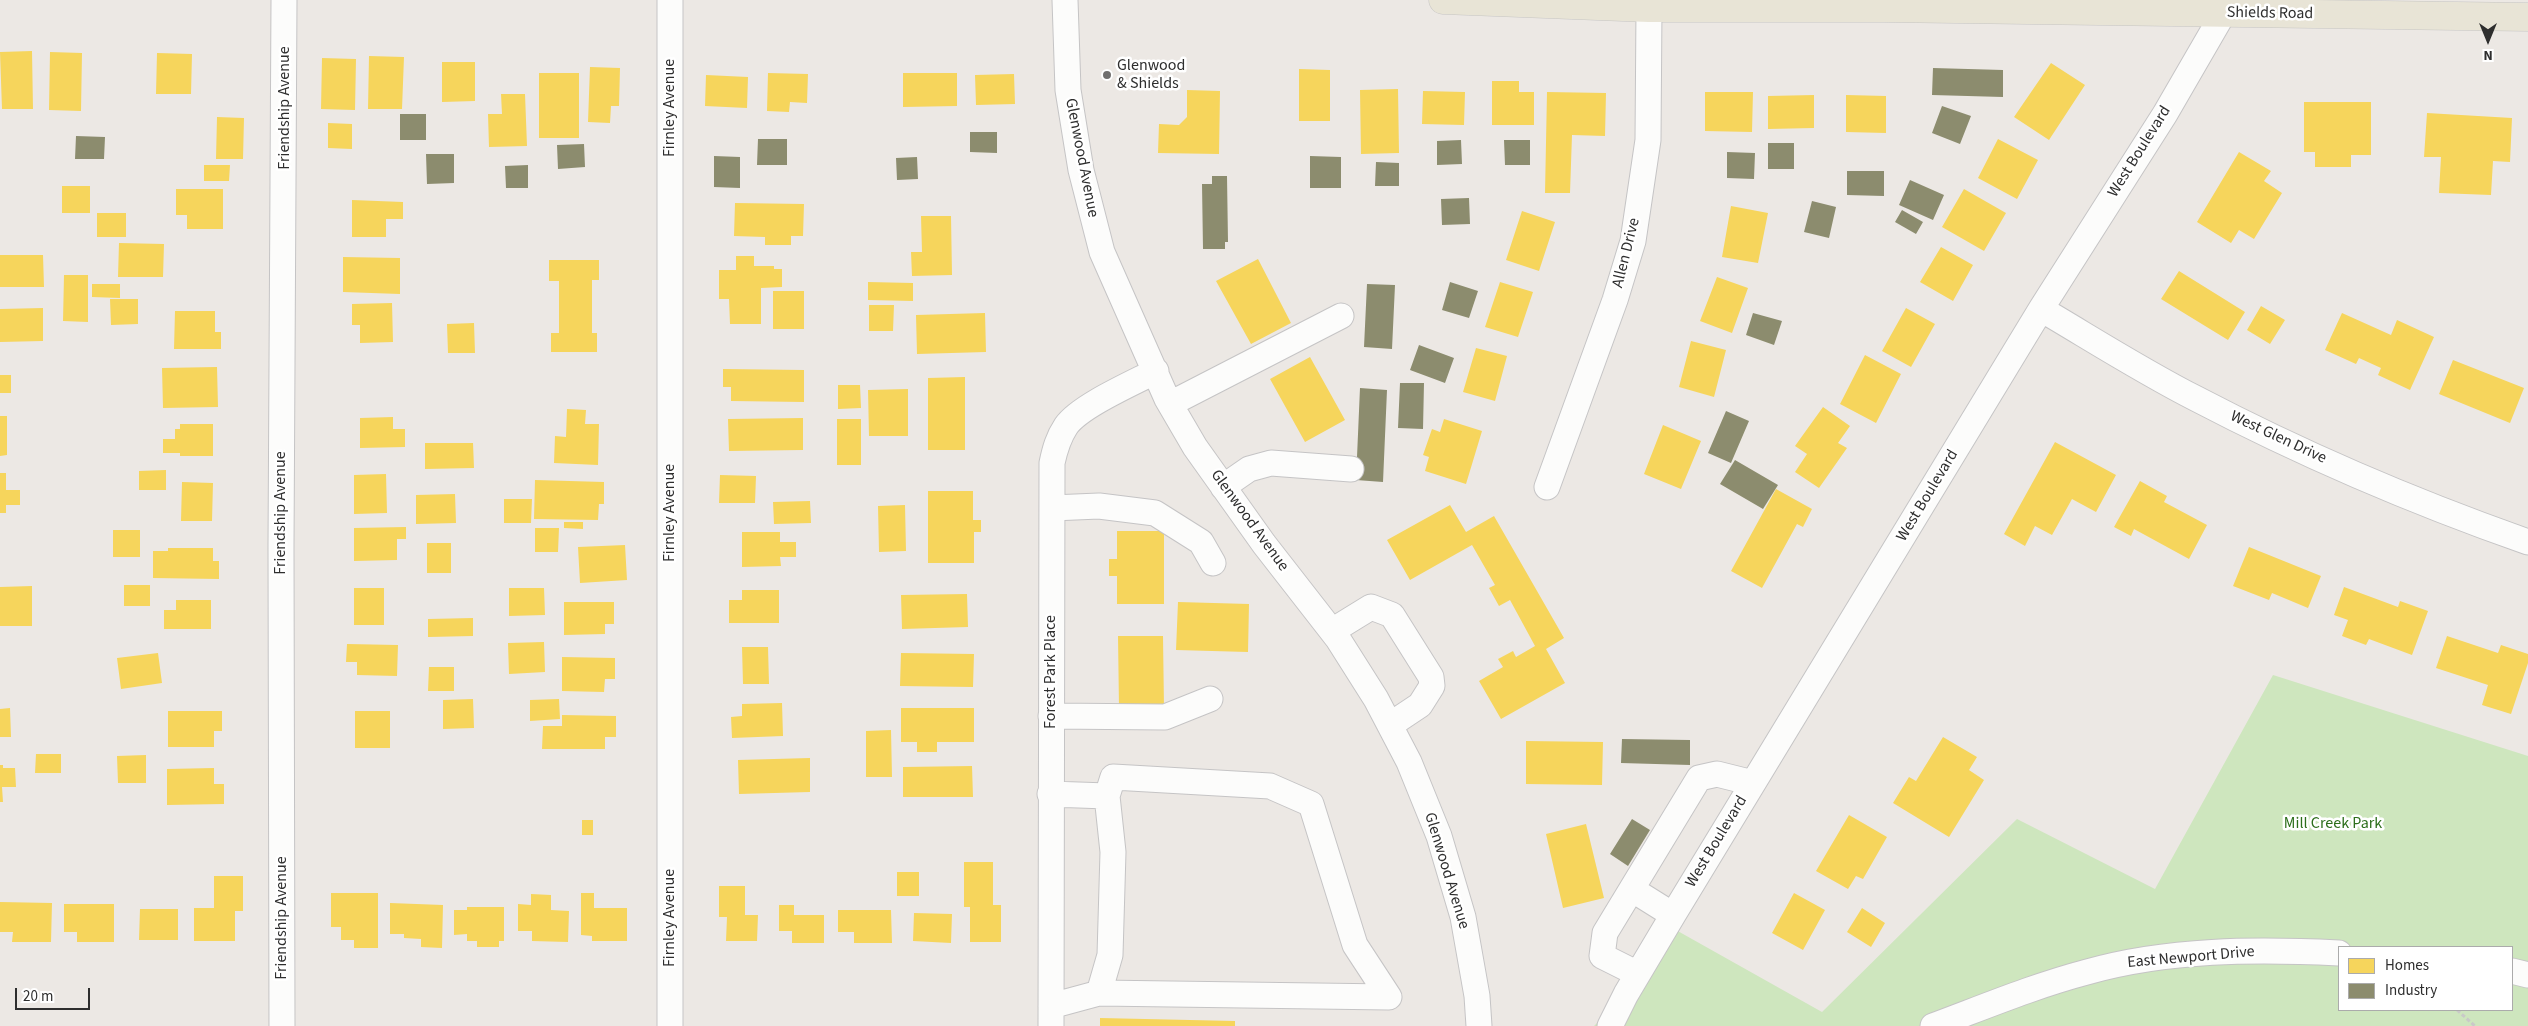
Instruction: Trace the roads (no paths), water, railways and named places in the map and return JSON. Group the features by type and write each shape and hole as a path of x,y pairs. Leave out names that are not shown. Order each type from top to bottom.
{"main road":[{"name":"Shields Road","path":"1443,0 1661,5 1884,4 2227,7 2528,17"}],"street":[{"name":"Friendship Avenue","path":"282,1026 281,546 284,0"},
{"name":"Firnley Avenue","path":"670,0 670,1026"},
{"name":"Glenwood Avenue","path":"1065,0 1068,90 1080,170 1102,252 1170,404 1195,447 1264,544 1332,631 1390,725 1409,762 1439,836 1462,917 1477,996 1479,1026"},
{"name":"Allen Drive","path":"1547,486 1615,300 1633,241 1648,140 1661,5"},
{"name":"West Boulevard","path":"1610,1026 1672,915 2041,309 2165,114 2227,7"},
{"name":"West Glen Drive","path":"2041,309 2193,398 2285,444 2453,515 2528,542"},
{"path":"1170,404 1341,316"},
{"name":"Forest Park Place","path":"1051,1016 1052,463 1056,443 1067,425 1082,412 1156,371"},
{"path":"1223,487 1249,469 1271,463 1351,469"},
{"path":"1052,508 1099,506 1155,513 1202,542 1213,563"},
{"path":"1332,631 1371,607 1385,611 1392,615 1431,677 1432,686 1420,705 1390,725"},
{"path":"1051,716 1165,717 1210,699"},
{"path":"1632,984 1602,956 1604,933 1633,890 1699,778 1717,774 1753,783"},
{"path":"1051,1016 1099,993 1389,997 1355,945 1312,804 1270,786 1113,777 1106,796 1113,852 1111,946 1099,993"},
{"path":"1050,794 1106,796"},
{"path":"1633,890 1672,915"},
{"name":"East Newport Drive","path":"1933,1026 2034,988 2088,971 2140,960 2235,952 2338,953"},
{"path":"2513,971 2528,975"},
{"name":"West Boulevard","path":"1594,1026 1632,984"}],"place":[{"name":"Glenwood & Shields","path":"1107,75"}],"park label":[{"name":"Mill Creek Park","path":"2333,824"}]}
